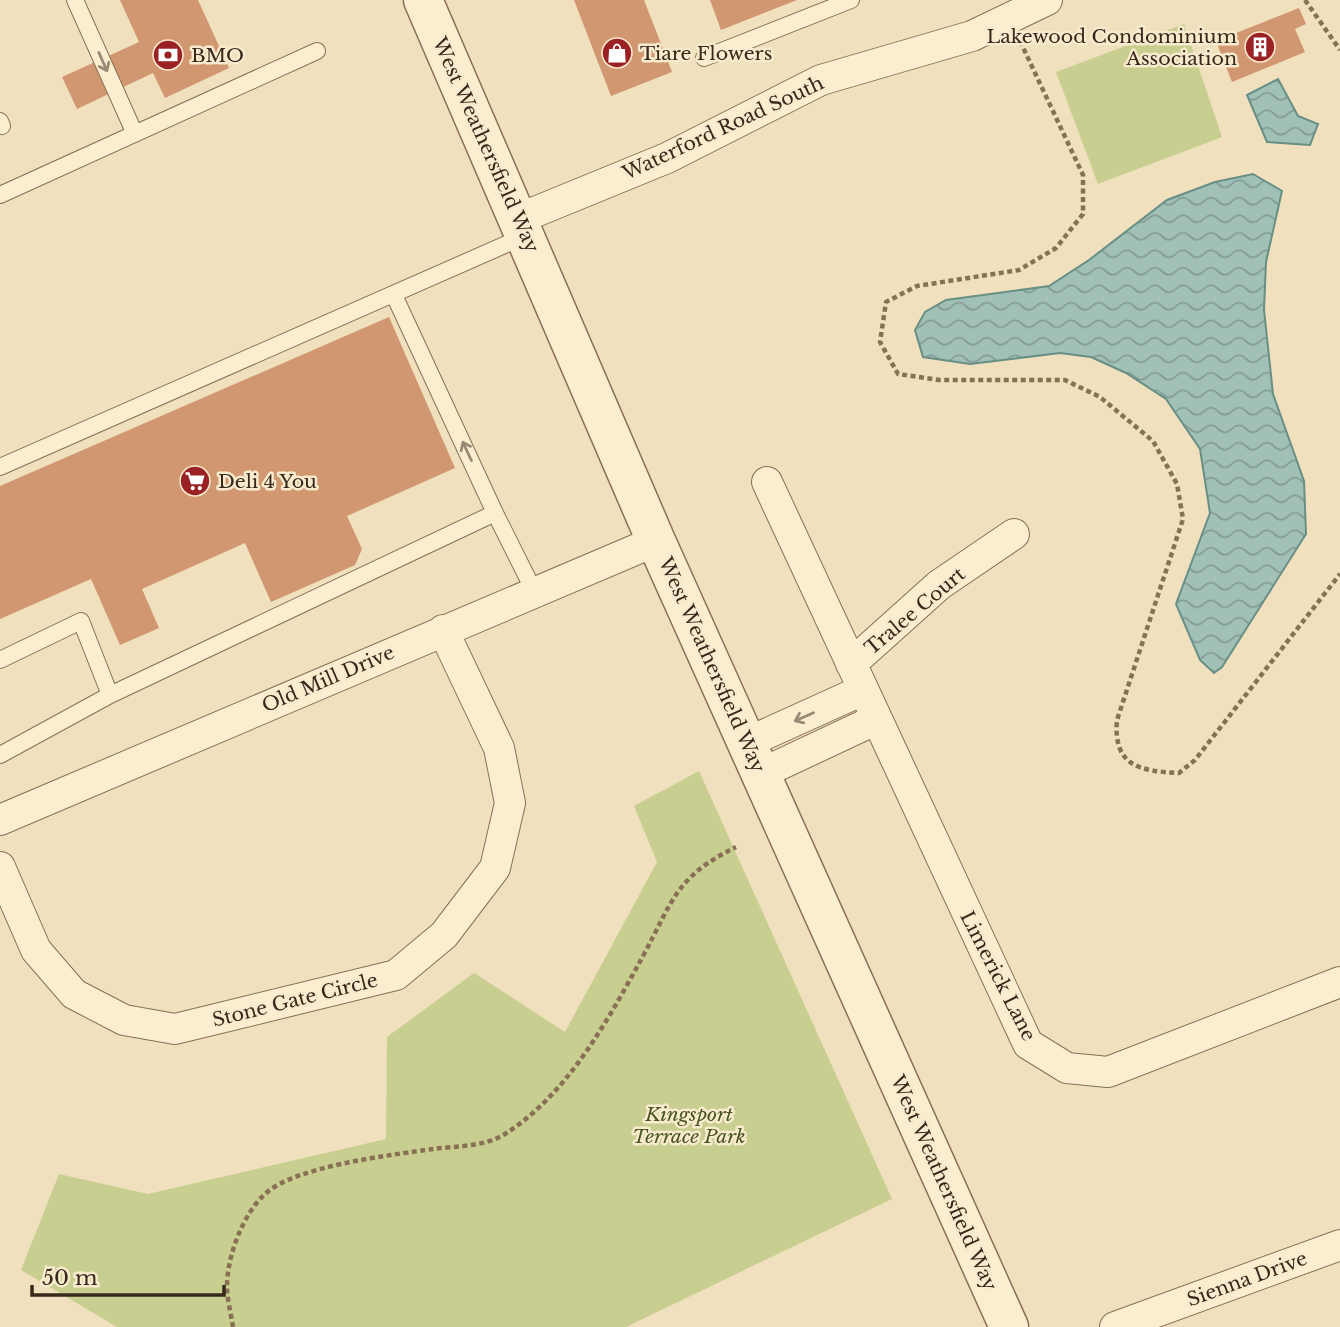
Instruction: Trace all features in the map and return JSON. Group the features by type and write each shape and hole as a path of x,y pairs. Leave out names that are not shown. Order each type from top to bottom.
{"street":[{"name":"West Weathersfield Way","path":"422,0 656,541 1009,1327"},
{"name":"Waterford Road South","path":"522,227 821,80 972,36 1047,0"},
{"name":"Limerick Lane","path":"766,482 1028,1044 1068,1069 1108,1072 1340,982"},
{"name":"Tralee Court","path":"857,678 939,585 1014,534"},
{"name":"Old Mill Drive","path":"0,820 443,629 656,541"},
{"name":"Stone Gate Circle","path":"0,867 36,950 74,994 124,1020 175,1028 396,975 444,935 495,868 510,803 499,748 443,629"},
{"path":"753,758 857,678"},
{"path":"753,758 875,720"},
{"name":"Sienna Drive","path":"1115,1327 1340,1245"}],"lane":[{"path":"75,0 135,134"},
{"path":"704,58 851,0"},
{"path":"0,195 317,51"},
{"path":"0,467 394,295 522,227"},
{"path":"394,295 534,592"},
{"path":"0,755 110,695 495,513"},
{"path":"0,660 80,621 110,695"}],"path":[{"path":"1305,0 1340,50"},
{"path":"1009,18 1083,176 1083,214 1056,248 1019,270 917,285 886,302 880,342 898,374 939,380 1065,380 1100,397 1153,441 1177,485 1183,519 1117,720 1115,741 1125,758 1147,771 1179,774 1195,760 1340,574"},
{"path":"233,1327 227,1290 231,1259 249,1214 265,1193 288,1179 323,1170 500,1137 526,1121 564,1080 603,1027 674,895 711,859 736,847"}],"green space":[{"path":"1184,24 1222,137 1098,184 1056,72"},
{"name":"Kingsport Terrace Park","path":"699,771 892,1199 626,1327 117,1327 21,1270 59,1174 148,1194 386,1139 387,1037 474,973 565,1032 657,862 634,806"}],"water":[{"path":"1278,79 1298,116 1318,124 1310,145 1267,142 1247,95"},
{"path":"1253,174 1282,191 1266,262 1264,310 1273,394 1304,481 1306,534 1222,667 1214,673 1200,660 1176,604 1210,513 1200,449 1166,399 1126,373 1091,357 1060,353 970,364 923,357 915,330 925,312 946,300 1049,286 1089,260 1167,200 1215,182"}],"building":[{"name":"BMO","path":"120,0 198,0 229,68 165,98 153,73 77,109 62,77 139,42"},
{"path":"574,0 644,0 672,72 611,96"},
{"path":"710,0 797,0 721,30"},
{"name":"Lakewood Condominium Association","path":"1299,8 1306,24 1295,29 1305,52 1232,82 1216,41"},
{"path":"389,317 455,468 347,516 362,549 355,565 271,602 245,543 142,589 159,628 120,645 91,579 0,619 0,486"}],"place":[{"name":"Lakewood Condominium Association","path":"1260,47"},
{"name":"Tiare Flowers","path":"617,53"},
{"name":"BMO","path":"168,55"},
{"name":"Deli 4 You","path":"195,481"}]}
